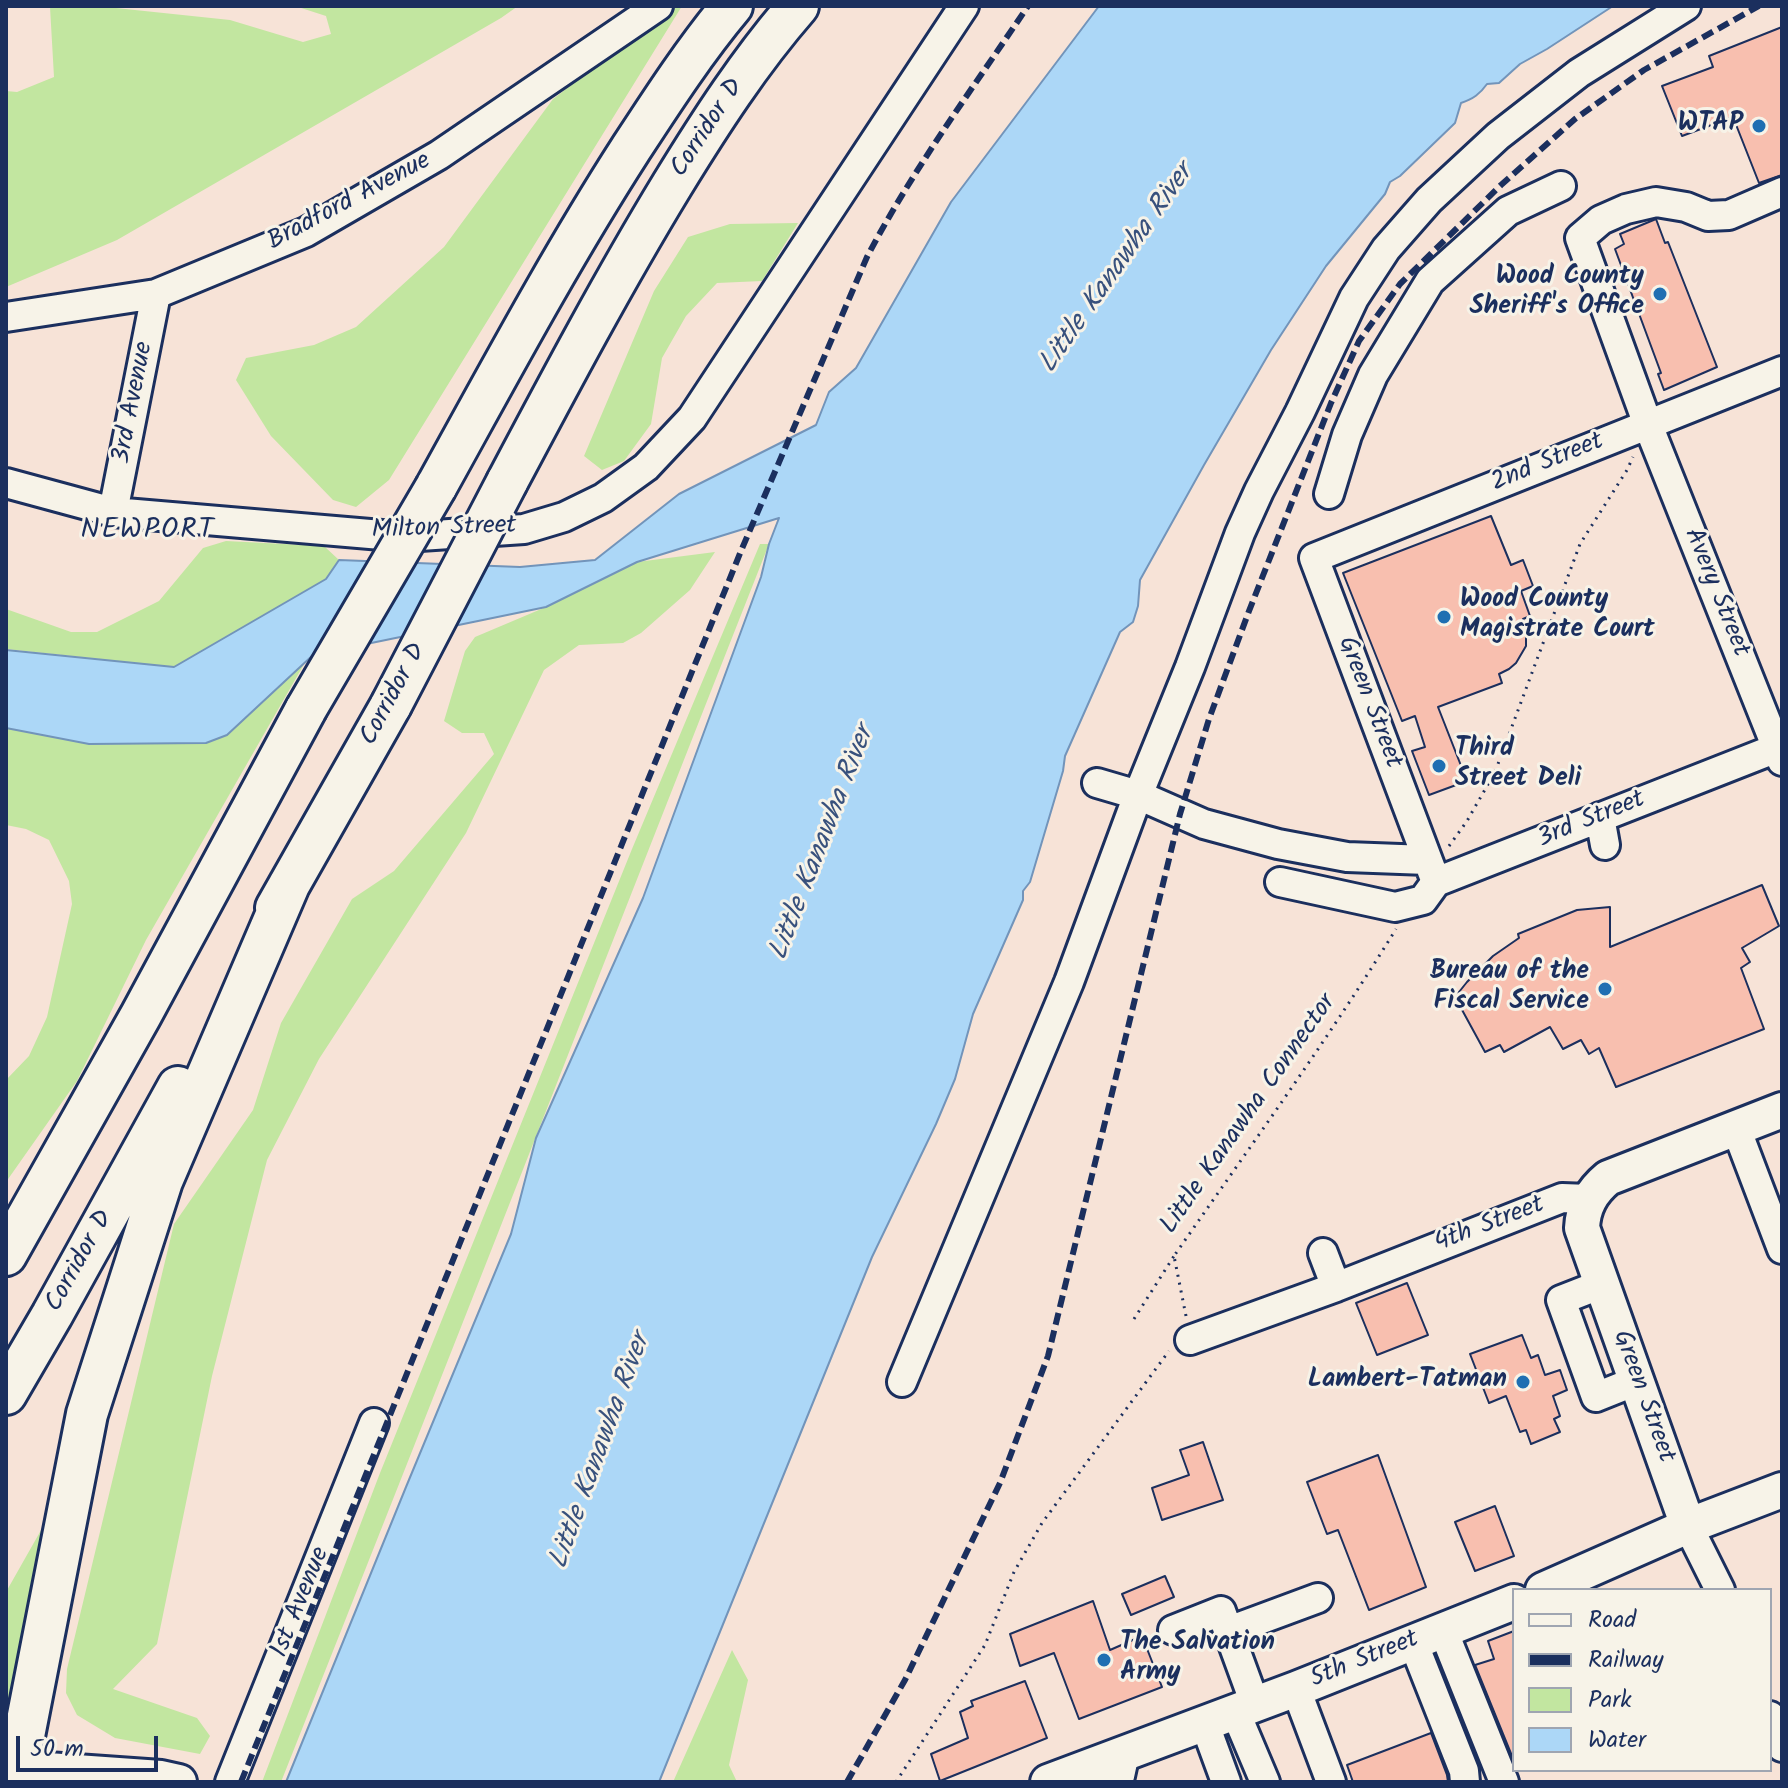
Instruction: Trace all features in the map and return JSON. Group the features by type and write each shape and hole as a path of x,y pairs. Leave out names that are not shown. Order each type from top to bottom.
{"highway":[{"name":"Corridor D","path":"6,1255 141,1015 306,709 436,487 559,264 661,103 732,6"},
{"name":"Corridor D","path":"6,1394 391,705 570,362 636,243 729,97 798,6"},
{"path":"13,1774 87,1414 162,1181 289,885"},
{"path":"6,1203 141,1015"}],"main road":[{"path":"1589,1199 1608,1178 1782,1110"},
{"name":"Green Street","path":"1589,1199 1583,1213 1582,1228 1688,1526"},
{"path":"1548,1588 1688,1526 1782,1490"},
{"name":"5th Street","path":"1048,1782 1119,1768 1231,1712 1512,1603"},
{"path":"13,1774 170,1780"}],"street":[{"name":"Bradford Avenue","path":"6,317 156,294 306,232 439,155 658,6"},
{"name":"Milton Street","path":"6,483 113,512 405,537 524,529 564,517 603,498 646,467 692,418 964,6"},
{"path":"902,1382 1069,982 1240,533 1354,298 1386,249 1429,200 1498,136 1579,73 1686,6"},
{"path":"1329,494 1347,435 1373,375 1430,281 1508,211 1561,186"},
{"name":"Avery Street","path":"1780,752 1648,425 1580,238 1601,220 1626,209 1656,202 1686,207 1708,216 1729,215 1782,192"},
{"name":"3rd Avenue","path":"113,512 156,294"},
{"name":"2nd Street","path":"1314,558 1782,371"},
{"name":"Green Street","path":"1314,558 1429,864"},
{"name":"3rd Street","path":"1429,864 1600,817 1780,752"},
{"path":"1097,783 1138,795 1204,824 1278,844 1347,857 1429,864 1423,900 1395,907 1280,882"},
{"path":"1600,817 1605,845"},
{"path":"1736,1128 1782,1249"},
{"name":"4th Street","path":"1190,1340 1336,1287 1562,1198 1589,1199"},
{"path":"1323,1253 1336,1287"},
{"name":"1st Avenue","path":"230,1782 374,1423"},
{"name":"Green Street","path":"1688,1526 1719,1588"},
{"path":"1229,1631 1318,1598"},
{"path":"1173,1630 1221,1611 1229,1631 1231,1712 1220,1781"},
{"path":"1428,1636 1465,1782"},
{"path":"1428,1636 1504,1782"},
{"path":"1296,1689 1331,1782"},
{"path":"1231,1712 1265,1782"},
{"path":"1772,1721 1782,1747"}],"path":[{"path":"1429,864 1448,848 1495,772 1580,544 1627,470 1648,425"},
{"name":"Little Kanawha Connector","path":"1190,1340 1174,1256 1307,1066 1398,926"},
{"path":"1134,1319 1174,1256"},
{"path":"896,1782 985,1645 1014,1572 1042,1523 1168,1352 1190,1340"}],"green space":[{"path":"97,6 230,20 303,42 331,34 326,16 295,6 518,6 117,240 6,287 6,91 17,92 54,77 50,7"},
{"path":"674,6 682,6 389,480 356,507 333,500 271,436 236,380 246,358 314,345 356,327 444,247 553,99"},
{"path":"798,223 762,281 717,283 686,316 662,358 651,424 624,461 602,470 584,456 654,291 688,237 730,224"},
{"path":"226,541 324,546 339,560 326,579 174,667 6,649 6,609 71,632 97,632 159,601 203,548"},
{"path":"760,544 769,544 281,1782 262,1782 380,1473 632,849"},
{"path":"715,552 690,590 641,633 623,643 579,645 544,670 466,833 319,1059 267,1160 212,1376 157,1644 113,1689 197,1718 210,1736 200,1754 115,1738 77,1715 66,1693 67,1669 174,1224 253,1110 281,1023 352,899 394,871 494,754 484,733 462,733 444,721 465,651 475,637 546,607 637,562"},
{"path":"307,659 146,940 77,1081 6,1182 6,1080 29,1056 47,1017 72,904 69,881 49,840 26,829 6,825 6,728 89,744 227,735"},
{"path":"53,1509 7,1705 6,1706 6,1592"},
{"path":"732,1650 748,1680 729,1765 737,1782 673,1782"}],"water":[{"name":"Little Kanawha River","path":"1099,6 1613,6 1520,64 1499,83 1487,84 1476,96 1461,103 1455,123 1390,182 1385,194 1326,266 1271,350 1140,580 1133,622 1120,632 1065,756 1030,882 1023,891 1023,900 973,1014 955,1079 872,1257 659,1782 286,1782 511,1234 536,1138 643,898 761,577 779,518 637,562 546,607 313,655 227,735 206,743 89,744 6,728 6,650 174,667 326,579 339,560 520,567 595,560 679,494 816,425 829,392 856,368 951,202"}],"building":[{"name":"WTAP","path":"1782,27 1782,175 1759,183 1733,117 1682,136 1662,86 1713,67 1709,56"},
{"name":"Wood County Sheriff's Office","path":"1656,219 1717,367 1664,390 1658,374 1661,373 1615,249 1624,244 1620,234"},
{"name":"Wood County Magistrate Court","path":"1491,516 1511,565 1523,560 1533,586 1521,591 1530,616 1523,619 1526,646 1516,663 1499,674 1502,683 1438,707 1467,781 1429,795 1412,751 1425,747 1415,716 1402,721 1343,573"},
{"name":"Bureau of the Fiscal Service","path":"1762,885 1779,926 1742,948 1750,962 1741,968 1764,1029 1616,1087 1599,1048 1589,1054 1581,1040 1563,1049 1550,1027 1504,1052 1500,1045 1485,1052 1455,997 1493,956 1519,938 1518,934 1577,910 1610,907 1610,947"},
{"path":"1407,1283 1428,1335 1377,1355 1356,1303"},
{"name":"Lambert-Tatman","path":"1522,1335 1531,1358 1538,1355 1545,1375 1560,1370 1567,1390 1553,1396 1560,1416 1554,1419 1560,1432 1531,1444 1526,1430 1520,1432 1506,1396 1489,1403 1470,1354"},
{"path":"1203,1442 1223,1500 1162,1520 1152,1488 1189,1475 1180,1450"},
{"path":"1378,1455 1426,1587 1369,1610 1338,1530 1327,1534 1307,1482"},
{"path":"1495,1506 1514,1556 1475,1571 1455,1522"},
{"path":"1165,1576 1174,1597 1131,1615 1122,1594"},
{"name":"The Salvation Army","path":"1093,1601 1110,1650 1142,1636 1162,1687 1079,1719 1054,1653 1020,1666 1010,1634"},
{"path":"1512,1632 1512,1756 1475,1665 1494,1659 1488,1641"},
{"path":"1025,1681 1047,1738 940,1781 931,1754 968,1738 960,1712 973,1706 971,1701"},
{"path":"1431,1733 1448,1782 1353,1782 1347,1765"}],"railway":[{"path":"241,1782 741,551 867,257 924,161 1028,6"},
{"path":"847,1782 905,1680 1000,1483 1048,1356 1180,814 1209,719 1331,403 1359,341 1400,284 1501,185 1575,119 1644,70 1759,6"}],"place":[{"name":"WTAP","path":"1759,126"},
{"name":"Wood County Sheriff's Office","path":"1660,294"},
{"name":"Wood County Magistrate Court","path":"1444,617"},
{"name":"Third Street Deli","path":"1439,766"},
{"name":"Bureau of the Fiscal Service","path":"1605,989"},
{"name":"Lambert-Tatman","path":"1523,1382"},
{"name":"The Salvation Army","path":"1104,1660"}],"district":[{"name":"NEWPORT","path":"148,532"}]}
